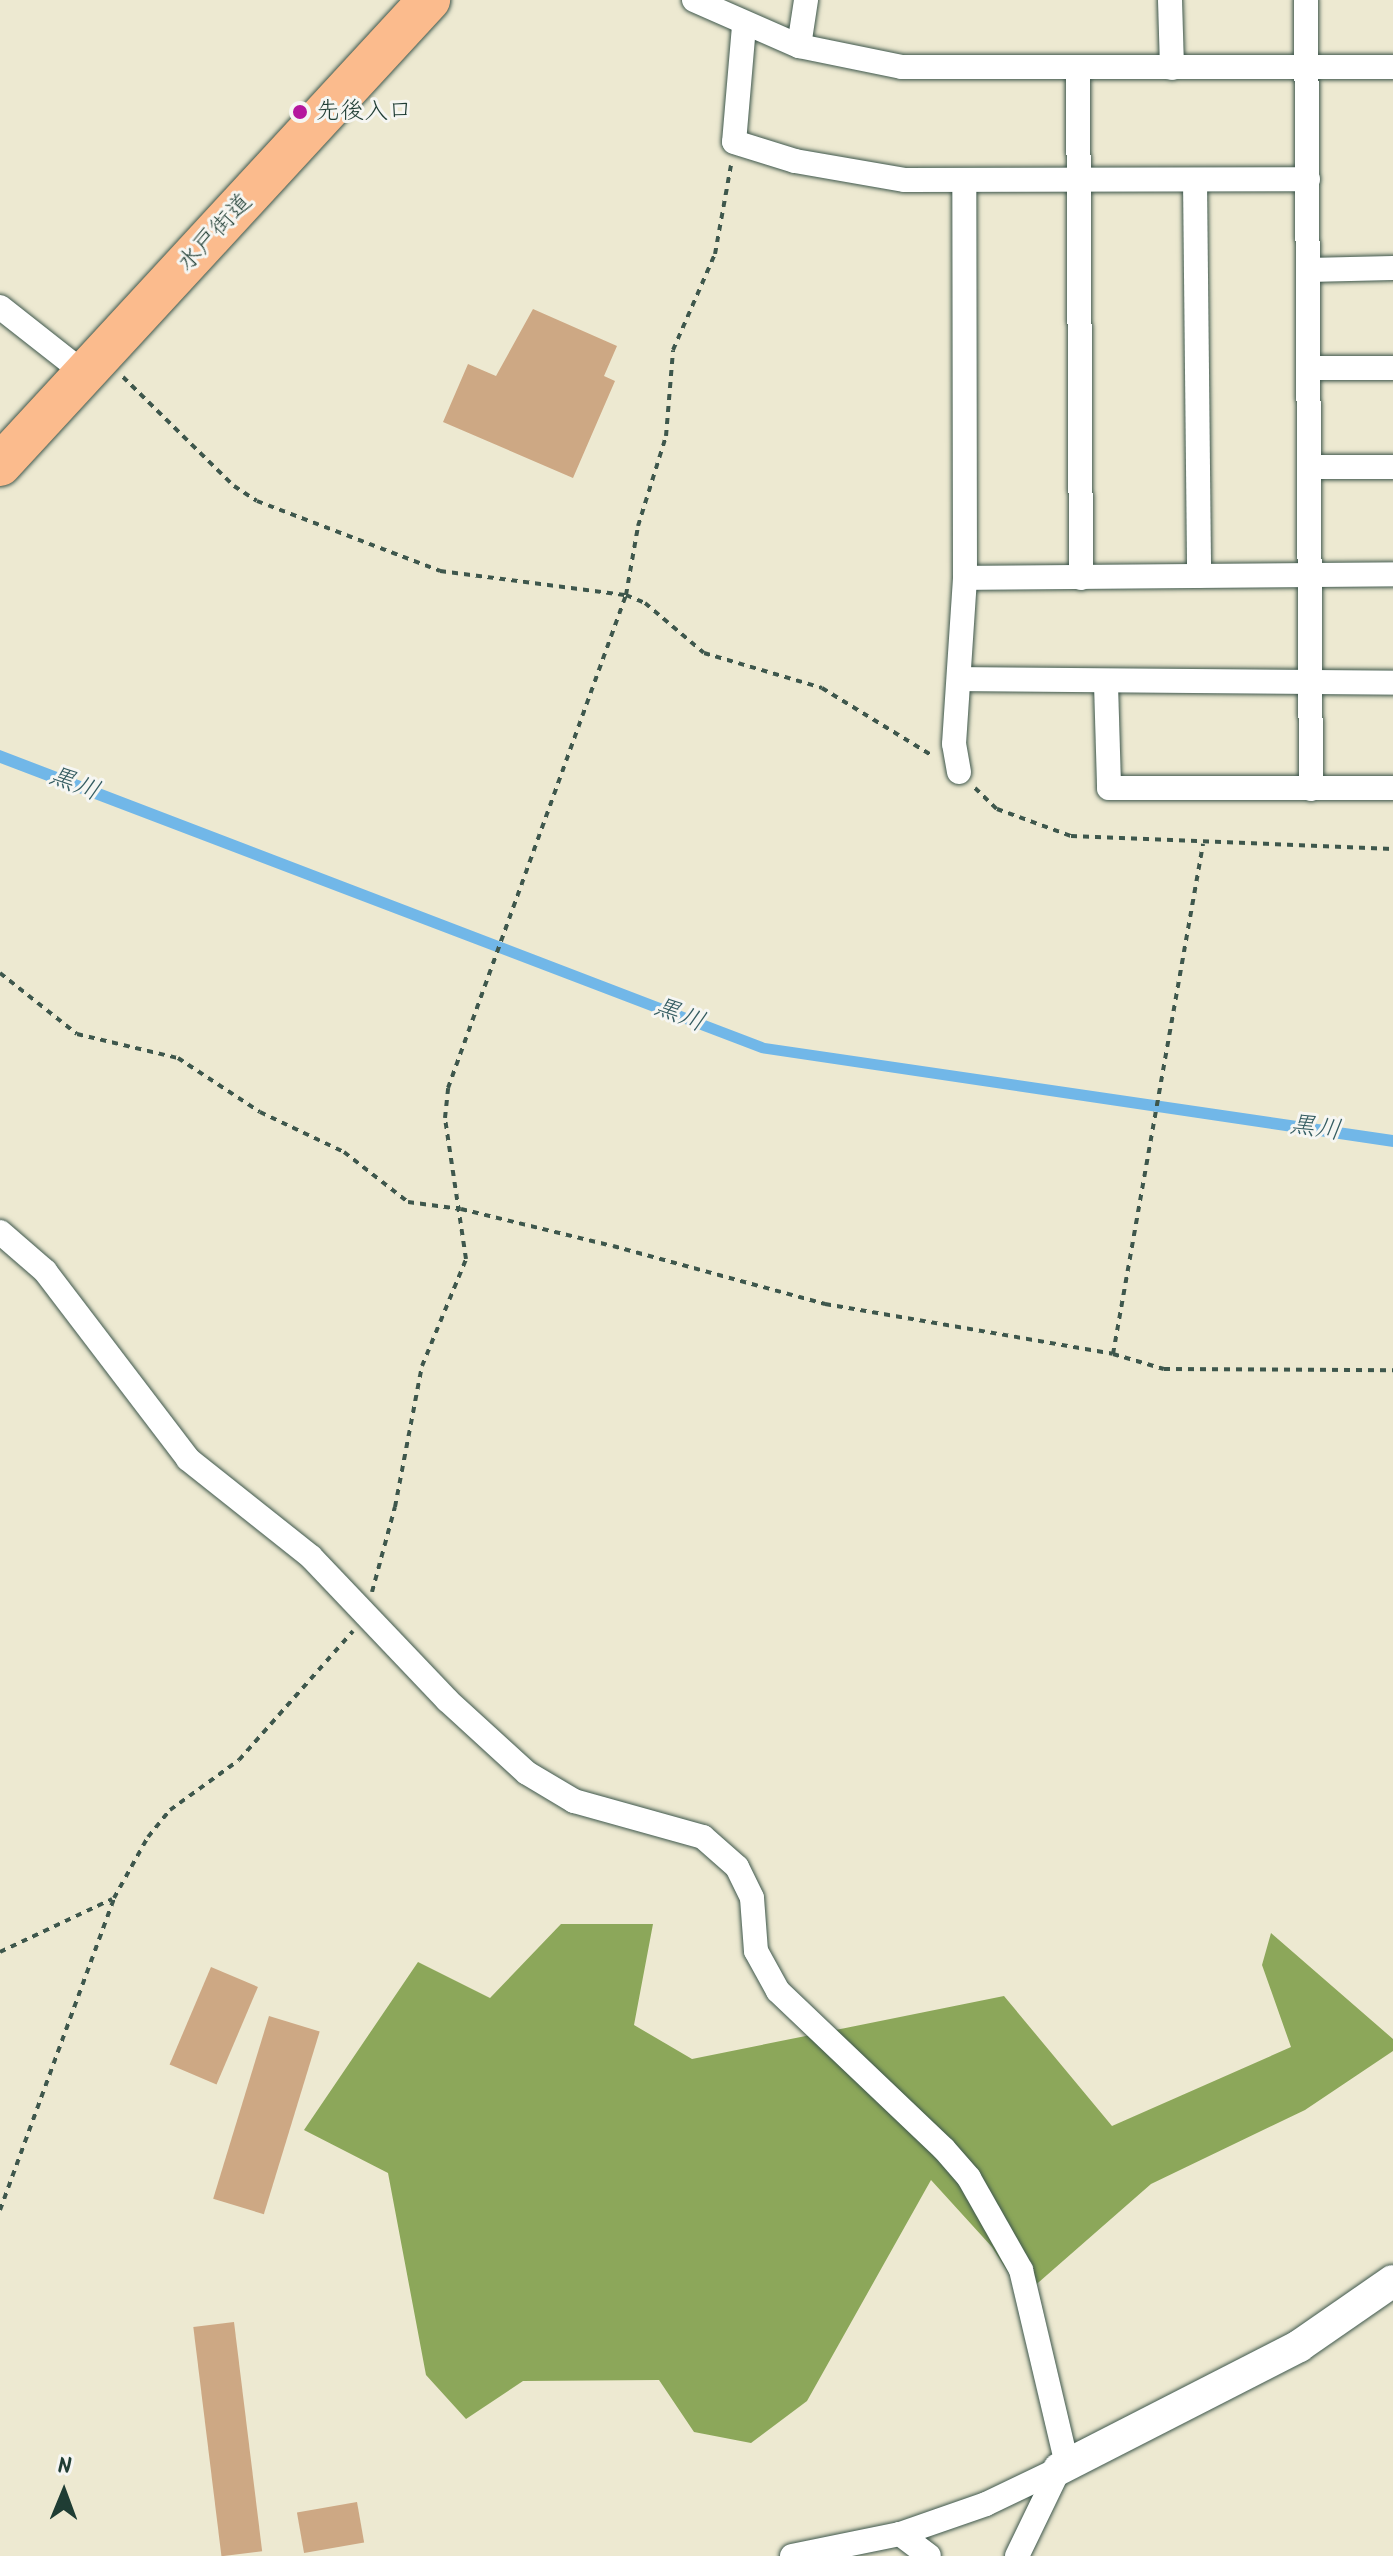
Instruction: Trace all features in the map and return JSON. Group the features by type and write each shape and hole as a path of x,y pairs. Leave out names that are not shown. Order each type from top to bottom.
{"highway":[{"name":"水戸街道","path":"0,465 429,0"}],"street":[{"path":"694,0 744,26 799,46 902,67 1393,67"},
{"path":"799,46 806,0"},
{"path":"1170,0 1172,68"},
{"path":"1306,0 1311,789"},
{"path":"744,26 734,142 849,174 964,180 1308,179"},
{"path":"1078,69 1081,578"},
{"path":"959,772 954,744 962,679 965,578 964,180"},
{"path":"1195,180 1199,576"},
{"path":"1308,270 1393,268"},
{"path":"0,307 92,366"},
{"path":"1309,368 1393,368"},
{"path":"1310,467 1393,467"},
{"path":"965,578 1393,574"},
{"path":"962,679 1106,684 1393,683"},
{"path":"1106,684 1109,788 1393,788"},
{"path":"0,1232 45,1271 188,1459 311,1557 365,1616 527,1773 574,1801 703,1837 737,1867 752,1898 756,1951 771,1982 944,2149 969,2178 1015,2258 1027,2288 1063,2467 1017,2556"},
{"path":"792,2556 900,2534 986,2504 1299,2346 1393,2281"},
{"path":"900,2534 929,2556"}],"path":[{"path":"0,2210 114,1898 148,1837 170,1810 239,1760 365,1616 395,1507 415,1393 466,1259 461,1209 445,1118 448,1088 626,595 638,526 666,436 673,350 715,254 734,142"},
{"path":"92,366 143,392 234,486 279,511 440,571 626,595 645,603 704,653 822,688 959,772 997,809 1071,836 1203,844 1393,849"},
{"path":"1113,1354 1203,844"},
{"path":"0,973 77,1034 178,1058 260,1112 344,1152 394,1195 461,1209 825,1304 1113,1354 1164,1369 1393,1370"},
{"path":"0,1952 114,1898"}],"green space":[{"path":"561,1924 653,1924 634,2025 692,2059 1004,1996 1112,2126 1291,2047 1262,1965 1271,1933 1393,2039 1393,2051 1305,2110 1151,2184 1023,2296 992,2247 931,2180 807,2401 751,2443 694,2432 659,2380 523,2381 466,2419 426,2375 388,2173 304,2130 418,1962 490,1998"}],"water":[{"name":"黒川","path":"0,750 765,1043 1393,1135 1393,1147 761,1053 0,763"}],"building":[{"path":"533,309 617,346 604,376 615,381 573,478 443,422 468,364 496,376"},
{"path":"211,1967 258,1987 217,2085 170,2065"},
{"path":"269,2016 320,2031 264,2214 213,2199"},
{"path":"234,2322 262,2551 221,2556 193,2327"},
{"path":"357,2502 364,2542 304,2553 297,2513"}],"place":[{"name":"先後入口","path":"300,112"}]}
